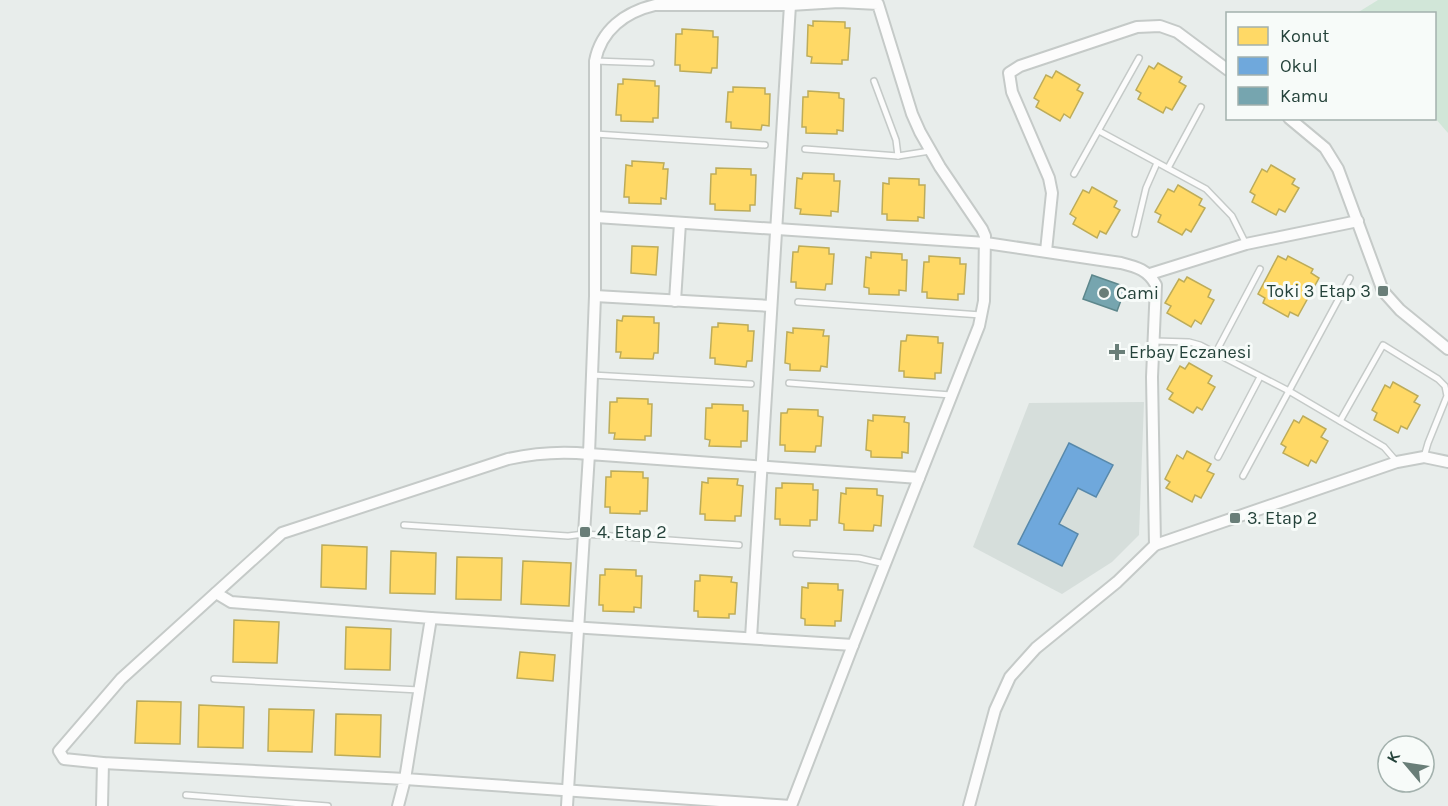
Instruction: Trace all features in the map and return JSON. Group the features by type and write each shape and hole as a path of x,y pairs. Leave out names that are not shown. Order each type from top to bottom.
{"street":[{"path":"567,806 568,790 578,628 589,454 595,296 595,61 604,36 615,24 640,8 655,5 790,5 839,1 878,4 912,114 930,151 982,229 986,243 981,315 919,478 791,806 568,790 405,779 103,763 64,759 59,751 121,679 282,533 508,459 533,453 568,452 589,454 762,465 919,478"},
{"path":"751,639 790,5"},
{"path":"1046,251 1052,193 1049,178 1012,92 1009,73 1020,66 1137,27 1161,26 1177,32 1226,69"},
{"path":"1291,120 1325,148 1338,169 1383,291 1400,310 1448,349"},
{"path":"596,217 986,243 1139,267 1150,274 1156,285 1152,377 1155,545"},
{"path":"1150,274 1246,244 1358,221"},
{"path":"675,301 680,223"},
{"path":"595,296 771,306"},
{"path":"969,806 995,710 1010,677 1035,648 1117,582 1155,545 1397,462 1424,457 1448,462"},
{"path":"216,593 231,602 431,618 853,645"},
{"path":"398,806 405,779 431,618"},
{"path":"102,806 103,763"}],"lane":[{"path":"1074,174 1139,58"},
{"path":"595,61 651,63"},
{"path":"874,81 896,140 898,156"},
{"path":"1168,168 1202,107"},
{"path":"1099,131 1206,189 1232,216 1246,244"},
{"path":"595,134 765,145"},
{"path":"805,149 898,156 930,151"},
{"path":"1135,234 1148,181 1157,162"},
{"path":"1215,354 1260,268"},
{"path":"1243,476 1350,278"},
{"path":"798,302 981,315"},
{"path":"1154,341 1189,342 1215,354 1289,392 1384,447 1397,462"},
{"path":"1340,421 1383,345 1438,379 1445,386 1447,396 1424,457"},
{"path":"592,375 751,384"},
{"path":"1218,457 1260,377"},
{"path":"789,383 951,395"},
{"path":"404,525 739,545"},
{"path":"796,554 859,558 885,564"},
{"path":"214,679 419,690"},
{"path":"186,795 328,806"}],"shaded area":[{"path":"1144,402 1139,535 1112,562 1062,594 973,547 1029,403"}],"green space":[{"path":"1378,0 1448,0 1448,133 1436,119 1436,12 1359,12"}],"building: Konut":[{"path":"813,21 845,22 845,28 850,28 848,60 842,60 842,64 811,63 812,57 807,56 808,25 813,26"},
{"path":"682,29 713,31 713,37 718,37 717,68 712,68 711,73 680,71 680,65 675,65 676,34 682,34"},
{"path":"1158,63 1182,77 1179,82 1186,86 1172,110 1166,107 1163,113 1138,99 1141,93 1136,90 1149,66 1154,69"},
{"path":"1056,71 1080,85 1077,90 1083,93 1070,118 1064,114 1060,121 1036,107 1039,101 1034,98 1046,75 1052,78"},
{"path":"623,79 655,81 655,86 659,86 658,118 653,118 653,122 621,121 621,115 616,115 618,84 623,84"},
{"path":"733,87 765,88 765,94 770,94 769,126 762,125 761,130 731,128 731,122 726,122 728,92 733,92"},
{"path":"808,91 839,93 839,98 844,99 843,131 837,130 837,134 806,133 806,127 802,127 803,97 808,97"},
{"path":"632,161 664,163 663,169 668,169 666,199 661,198 661,204 629,203 629,197 624,197 626,165 632,166"},
{"path":"1271,165 1295,179 1292,184 1299,188 1285,212 1279,209 1276,215 1252,202 1255,195 1250,192 1262,169 1267,172"},
{"path":"716,168 751,169 751,175 756,175 755,205 750,205 750,211 715,210 715,204 710,204 711,174 716,174"},
{"path":"803,173 834,174 834,181 840,181 838,212 831,211 831,216 800,214 801,209 795,208 797,178 802,179"},
{"path":"889,178 919,179 919,185 925,185 924,218 918,217 918,221 887,220 887,214 882,214 883,183 889,184"},
{"path":"1178,185 1202,199 1199,205 1205,208 1191,232 1186,229 1182,235 1158,222 1161,215 1155,212 1168,189 1174,192"},
{"path":"1092,187 1117,201 1114,207 1120,210 1106,234 1100,231 1097,238 1073,224 1076,218 1070,214 1083,190 1089,193"},
{"path":"632,246 658,247 656,275 631,273"},
{"path":"799,246 829,248 829,254 834,254 832,284 826,284 825,290 796,288 796,282 791,282 793,252 798,252"},
{"path":"871,252 902,254 902,260 907,260 906,291 899,290 899,295 869,294 869,288 864,287 866,257 871,258"},
{"path":"929,256 960,258 960,264 966,264 964,294 958,294 958,300 927,298 927,292 922,292 924,262 929,262"},
{"path":"1278,256 1286,260 1288,256 1313,269 1311,273 1319,278 1298,316 1290,312 1288,317 1263,303 1265,298 1258,294"},
{"path":"1187,277 1211,290 1208,297 1214,300 1201,324 1195,320 1191,327 1167,313 1171,306 1165,303 1179,279 1184,282"},
{"path":"623,316 654,317 654,323 659,323 658,353 654,353 653,359 620,358 621,352 616,352 617,320 622,321"},
{"path":"718,323 748,325 748,331 754,331 752,361 747,361 746,367 715,364 715,358 710,358 712,327 718,327"},
{"path":"793,328 824,330 823,336 829,336 827,367 821,366 820,371 790,370 790,364 785,363 787,332 793,333"},
{"path":"907,335 938,337 938,343 943,343 941,373 935,373 935,379 904,377 904,371 899,371 901,341 906,341"},
{"path":"1189,363 1212,376 1208,383 1215,387 1202,410 1197,407 1193,413 1169,399 1173,393 1167,389 1180,366 1185,369"},
{"path":"1393,382 1418,396 1414,402 1420,405 1407,429 1401,426 1398,433 1374,420 1377,413 1372,410 1385,385 1390,388"},
{"path":"617,398 648,399 648,404 652,404 651,436 645,436 645,440 614,439 615,433 609,433 610,402 617,402"},
{"path":"712,404 743,405 743,411 748,411 747,441 741,441 741,447 709,446 710,440 705,439 706,408 712,408"},
{"path":"788,409 818,410 818,416 823,417 821,446 816,446 815,452 785,451 785,445 780,445 781,413 787,413"},
{"path":"873,415 905,417 904,422 909,423 908,453 902,452 902,458 871,457 871,451 866,450 868,420 873,421"},
{"path":"1303,416 1326,429 1321,437 1328,441 1316,463 1311,460 1308,466 1283,453 1286,447 1281,444 1294,420 1299,423"},
{"path":"1187,451 1211,464 1207,471 1214,474 1201,498 1195,495 1192,502 1166,488 1170,482 1165,479 1177,455 1183,459"},
{"path":"611,471 643,472 643,478 648,478 647,511 640,511 640,514 610,513 610,507 605,507 606,477 611,477"},
{"path":"708,478 738,479 737,485 743,486 741,516 735,516 735,521 705,520 705,514 700,514 702,482 708,483"},
{"path":"782,483 813,484 813,490 818,490 817,520 810,520 810,526 780,525 780,519 775,519 776,488 782,488"},
{"path":"846,488 877,489 877,495 883,496 881,526 874,525 873,531 844,530 844,524 839,523 841,493 846,494"},
{"path":"322,545 367,547 366,589 321,587"},
{"path":"391,551 436,553 435,594 390,593"},
{"path":"457,557 502,558 501,600 456,599"},
{"path":"523,561 571,563 569,606 521,604"},
{"path":"605,569 636,570 636,576 642,576 641,608 634,607 634,612 603,611 603,605 599,605 600,575 605,575"},
{"path":"700,575 732,577 731,582 737,583 735,614 729,614 729,618 698,617 698,611 694,611 695,581 700,581"},
{"path":"808,583 838,584 838,590 843,590 841,621 835,621 835,626 805,625 805,619 801,618 802,587 808,588"},
{"path":"234,620 279,622 277,663 233,662"},
{"path":"346,627 391,629 390,670 345,669"},
{"path":"520,652 555,655 553,681 517,678"},
{"path":"137,701 181,702 180,744 135,743"},
{"path":"199,705 244,707 243,748 198,747"},
{"path":"269,709 314,710 312,752 268,751"},
{"path":"336,714 381,715 380,757 335,755"}],"building: Okul":[{"path":"1069,443 1113,465 1096,497 1078,488 1059,524 1078,534 1062,566 1018,544"}],"building: Kamu":[{"name":"Cami","path":"1092,275 1126,287 1117,311 1083,299"}],"place":[{"name":"Toki 3 Etap 3","path":"1383,291"},
{"name":"Cami","path":"1104,293"},
{"name":"Erbay Eczanesi","path":"1117,352"},
{"name":"3. Etap 2","path":"1235,518"},
{"name":"4. Etap 2","path":"585,532"}]}
